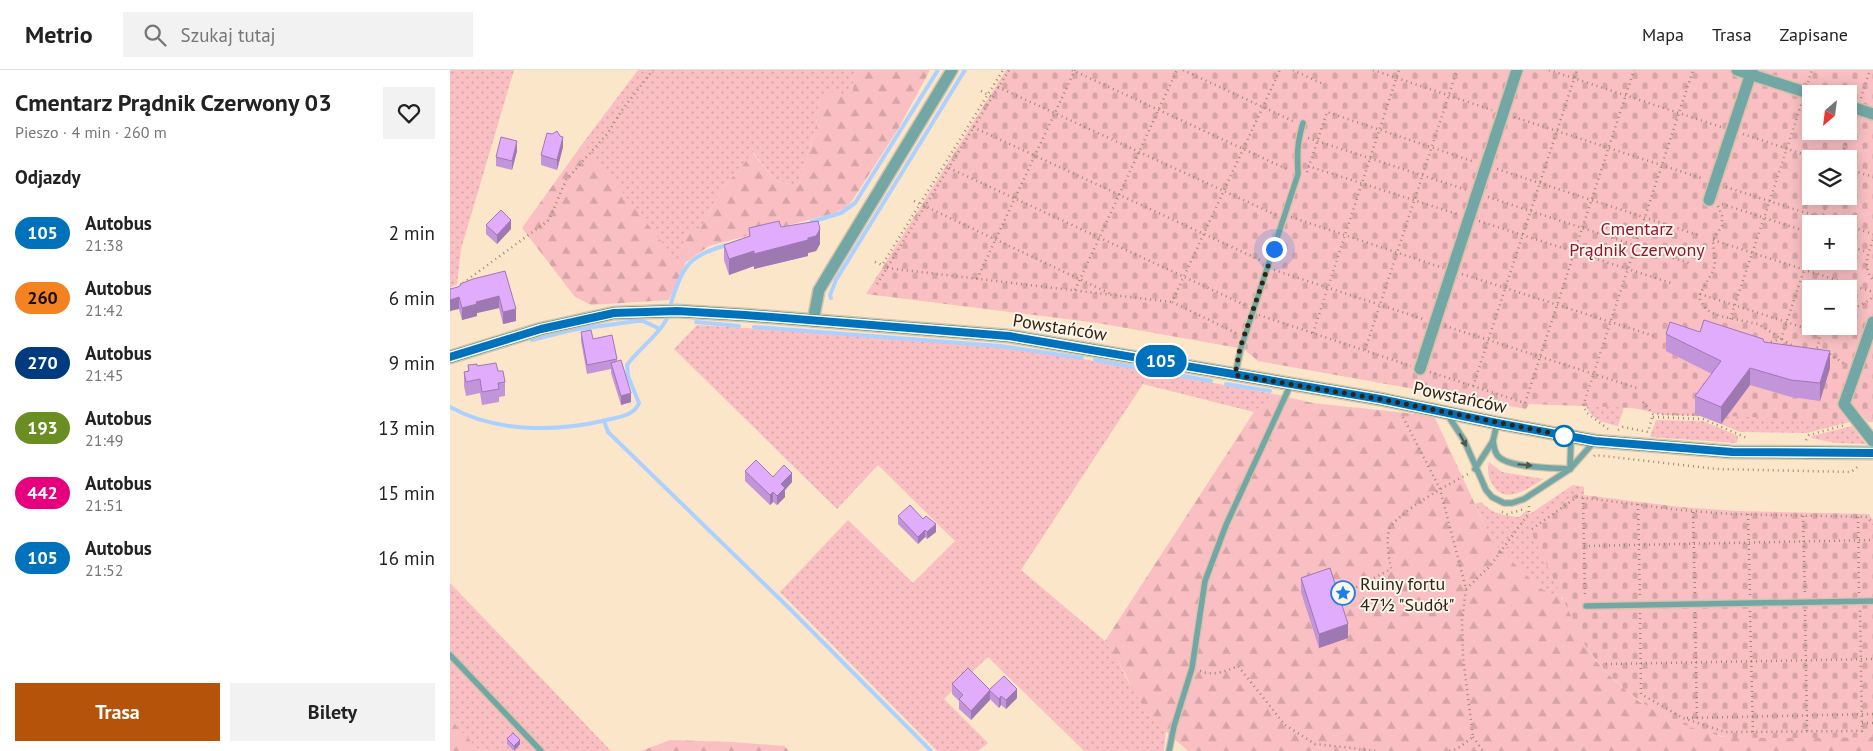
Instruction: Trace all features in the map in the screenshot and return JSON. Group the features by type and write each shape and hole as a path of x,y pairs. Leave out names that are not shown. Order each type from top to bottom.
{"street":[{"path":"813,321 819,290 952,70"},
{"path":"1420,369 1517,70"},
{"path":"1737,70 1752,72 1802,91"},
{"path":"1709,200 1752,72"},
{"path":"1858,109 1873,114"},
{"name":"Powstańców","path":"450,357 567,322 614,313 677,311 1009,336 1396,402 1595,441 1732,452 1873,453"},
{"path":"1873,322 1844,404 1873,441"}],"lane":[{"path":"1235,375 1245,337 1298,174 1297,141 1303,124"},
{"path":"1169,751 1174,726 1192,668 1205,581 1226,525 1291,384"},
{"path":"1446,412 1464,440 1486,490 1498,502 1512,503 1524,499 1570,469 1595,441"},
{"path":"1476,469 1493,441 1497,423"},
{"path":"1570,469 1571,437"},
{"path":"1493,441 1496,454 1502,460 1570,469"},
{"path":"1586,606 1873,601"},
{"path":"450,655 541,751"}],"path":[{"path":"463,283 549,220 566,180 608,133 622,110 653,70"},
{"path":"876,262 882,265 1003,70"},
{"path":"877,284 1009,70"},
{"path":"977,279 1074,70 1298,174"},
{"path":"1075,290 1177,70"},
{"path":"1183,70 1303,124"},
{"path":"1172,302 1280,70"},
{"path":"1293,70 1323,84"},
{"path":"1373,70 1813,215"},
{"path":"1313,333 1399,70"},
{"path":"1365,350 1457,70"},
{"path":"1549,70 1802,154"},
{"path":"1473,386 1577,70"},
{"path":"949,168 1184,276 1254,311 1313,333 1526,403 1634,70"},
{"path":"1609,430 1587,413 1583,406 1626,269 1693,70"},
{"path":"1809,85 1812,70"},
{"path":"998,87 1224,192 1284,217 1654,336"},
{"path":"981,91 992,98"},
{"path":"1730,319 1786,148 1802,108"},
{"path":"1326,112 1698,235"},
{"path":"973,127 1269,266 1328,288 1636,388"},
{"path":"1317,141 1689,264"},
{"path":"1297,162 1671,284"},
{"path":"1857,172 1873,177"},
{"path":"1709,200 1717,204 1722,216 1720,231 1713,240 1715,264 1700,294 1703,306 1710,312 1730,319 1758,324 1804,352"},
{"path":"914,201 1115,296"},
{"path":"1722,204 1765,216 1802,230"},
{"path":"1857,229 1873,234"},
{"path":"1713,240 1802,269"},
{"path":"1873,240 1866,263 1868,273 1873,280"},
{"path":"1857,249 1864,251"},
{"path":"887,268 1172,302 1245,337"},
{"path":"1781,339 1804,270 1873,292"},
{"path":"1700,294 1802,327"},
{"path":"1857,307 1870,300 1873,296"},
{"path":"1818,347 1820,335"},
{"path":"1758,346 1781,339"},
{"path":"1808,352 1818,347"},
{"path":"1818,347 1847,365"},
{"path":"1396,402 1440,489 1466,589 1462,620 1463,657 1473,737 1483,751"},
{"path":"1643,402 1653,416"},
{"path":"1653,416 1698,415"},
{"path":"1623,427 1648,432 1653,416"},
{"path":"1653,416 1703,419 1746,438 1756,439"},
{"path":"1809,440 1806,440 1809,435 1859,421"},
{"path":"1590,460 1596,455 1717,469 1851,472 1862,463"},
{"path":"1341,600 1353,589 1391,569 1388,532 1393,522 1440,489 1469,473 1473,481"},
{"path":"1532,528 1577,497 1693,511 1867,517 1873,524"},
{"path":"1583,498 1586,606"},
{"path":"1466,589 1490,566 1529,513 1529,507 1524,499"},
{"path":"1499,512 1507,514 1521,512 1529,507"},
{"path":"1693,511 1696,718"},
{"path":"1748,514 1753,732"},
{"path":"1803,516 1807,731"},
{"path":"1641,694 1683,718 1725,732 1862,731 1858,517"},
{"path":"1584,546 1873,540"},
{"path":"1606,664 1873,659"},
{"path":"1192,668 1205,673 1223,673 1238,666 1285,725 1316,744 1378,751"},
{"path":"1683,718 1873,714"},
{"path":"1862,723 1873,723"},
{"path":"1448,751 1456,749 1473,737"}],"green space":[{"path":"450,70 514,70 461,249 457,284 450,288"},
{"path":"638,70 855,70 852,98 819,100 816,125 798,187 775,180 753,152 739,171 724,185 701,228 687,234 677,262 583,143"},
{"path":"855,70 930,70 898,129 852,201 835,213 709,246 686,262 669,300 591,305 575,297 522,228 583,143 677,261 687,234 701,228 724,185 739,171 752,152 775,180 798,187 816,125 819,100 831,91 852,98"},
{"name":"Cmentarz Prądnik Czerwony","path":"1006,70 1873,70 1873,422 1868,422 1860,413 1850,422 1727,416 1721,424 1702,416 1664,415 1633,408 1529,404 1526,409 1258,361 1244,349 1098,323 866,294"},
{"path":"697,325 1006,345 1274,394 1254,412 1143,384 1021,570 1105,641 1116,656 1126,678 1151,716 1166,731 1164,751 1084,751 988,657 944,699 988,743 978,751 937,751 780,592 848,520 913,583 955,541 878,465 837,509 674,349"},
{"path":"1750,385 1835,403 1850,422 1807,433 1740,432 1721,424"},
{"path":"1274,394 1313,403 1434,416 1493,543 1540,588 1564,600 1585,645 1596,661 1615,681 1640,702 1673,720 1722,737 1873,737 1873,751 1188,751 1144,707 1105,641 1254,412"},
{"path":"1586,406 1624,407 1618,426 1595,418"},
{"path":"1656,420 1703,421 1738,436 1737,443 1650,437"},
{"path":"1852,426 1866,444 1836,443 1811,438 1812,436"},
{"path":"1489,462 1502,472 1544,479 1517,493 1504,494 1498,491 1490,480"},
{"path":"1573,485 1584,487 1584,495 1576,494 1561,599 1540,588 1493,543 1475,504 1481,502 1498,513 1519,517 1527,510 1530,514"},
{"path":"1576,494 1680,507 1737,511 1869,514 1873,520 1873,737 1736,738 1721,736 1700,731 1662,714 1644,704 1627,691 1598,662 1585,645 1528,526"},
{"path":"450,583 611,751 479,751 450,719"},
{"path":"450,719 480,751 450,751"},
{"path":"670,740 784,746 789,751 641,751"}],"building":[{"path":"557,131 563,137 557,160 541,155 547,133 552,134"},
{"path":"501,137 517,141 512,161 496,157"},
{"path":"501,210 511,220 497,235 486,225"},
{"path":"779,221 781,227 818,221 820,229 816,236 808,238 808,240 754,254 754,251 729,259 724,245 750,236 749,228"},
{"path":"505,271 516,309 503,312 499,296 462,308 459,297 450,300 450,289 473,279"},
{"path":"1704,320 1763,339 1764,342 1830,351 1820,383 1791,380 1750,368 1721,407 1695,396 1721,361 1666,334 1670,322 1700,332"},
{"path":"591,330 593,339 612,335 617,359 587,365 581,332"},
{"path":"621,360 631,393 621,396 611,363"},
{"path":"496,363 498,371 503,371 505,382 498,383 499,389 482,392 480,379 466,382 464,372 469,371 468,365 477,364 477,366"},
{"path":"756,460 773,477 784,465 792,473 781,484 785,488 777,496 773,492 770,495 745,471"},
{"path":"910,505 923,519 926,516 936,524 927,532 925,530 918,537 898,516"},
{"path":"1330,568 1348,624 1319,634 1301,578"},
{"path":"968,668 990,690 971,711 959,699 963,695 952,684"},
{"path":"1004,676 1017,689 1006,700 1001,696 999,699 989,690"},
{"path":"513,733 520,740 514,746 507,739"}],"waterway":[{"path":"811,222 841,213 855,203 938,70"},
{"path":"831,298 830,295 836,280 965,70"},
{"path":"450,407 468,416 487,422 527,428 568,427 621,417 630,413 639,403 628,376 627,365 665,322 684,270 704,253 727,245"},
{"path":"532,340 572,330 637,321 643,321 660,329"},
{"path":"696,322 739,326"},
{"path":"754,327 1000,346 1082,358"},
{"path":"1095,360 1211,381"},
{"path":"1226,384 1270,391"},
{"path":"604,421 608,432 789,608 931,751"}],"bus line":[{"name":"105","path":"450,357 567,322 614,313 677,311 745,315 1009,336 1380,399 1595,441 1732,452 1873,453"}],"place":[{"name":"Ruiny fortu 47½ \"Sudół\"","path":"1343,593"}],"route":[{"path":"1274,249 1240,348 1235,375 1380,399 1571,437 1564,436"}]}
